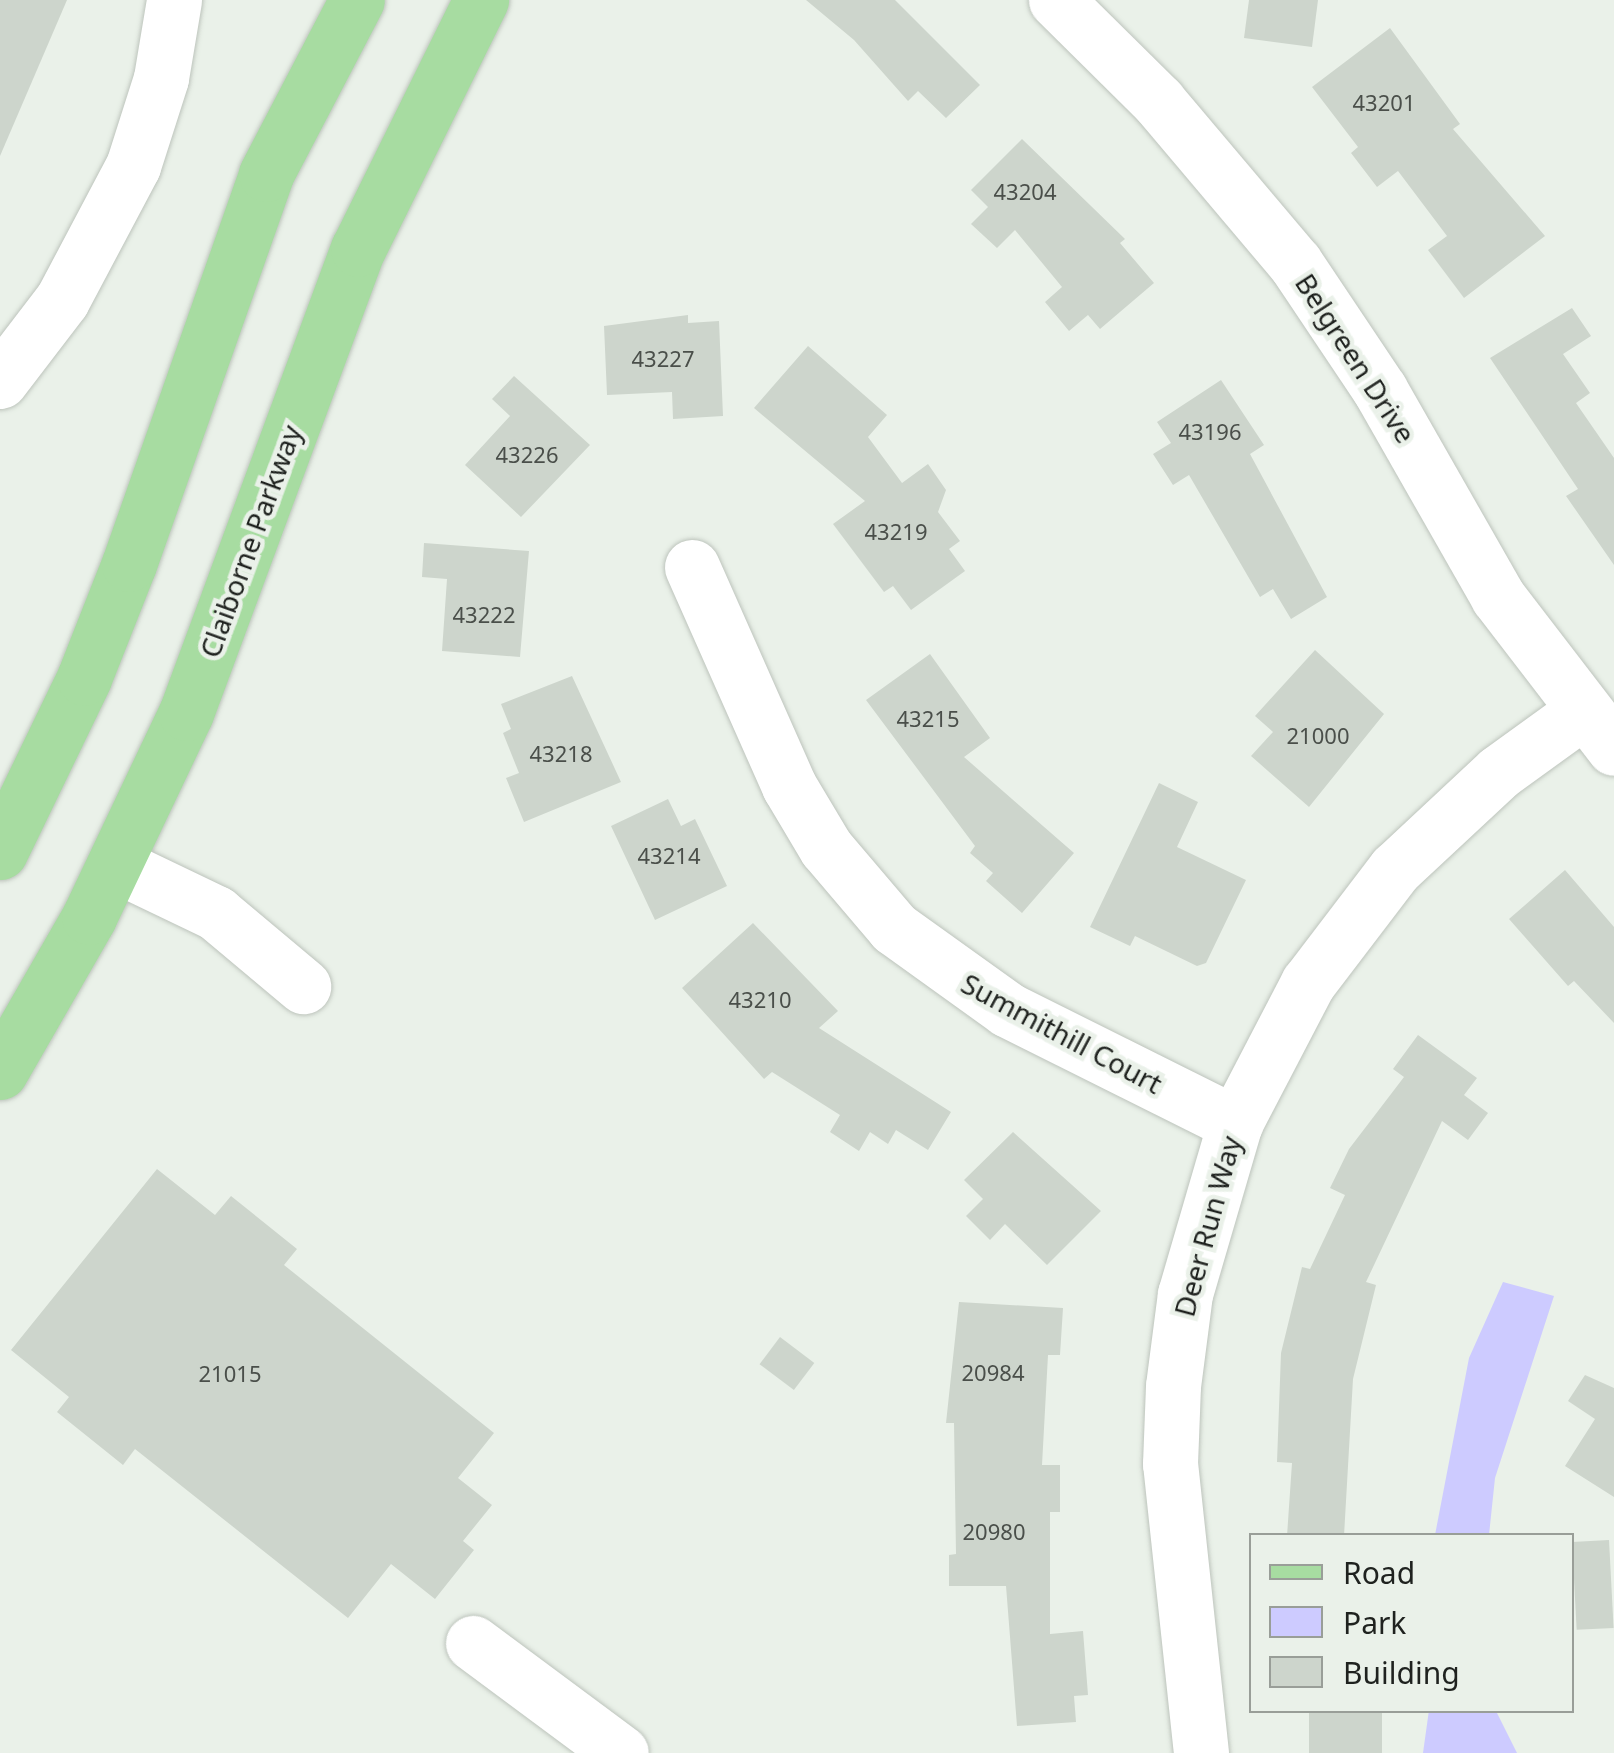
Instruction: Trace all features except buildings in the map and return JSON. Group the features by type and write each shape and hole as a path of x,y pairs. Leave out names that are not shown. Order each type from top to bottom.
{"main road":[{"path":"0,852 116,596 266,174 357,0"},
{"name":"Claiborne Parkway","path":"0,1072 116,865 194,695 358,249 481,0"}],"street":[{"path":"0,382 62,300 133,166 161,78 174,0"},
{"name":"Belgreen Drive","path":"1058,1 1170,114 1295,263 1380,390 1498,597 1598,730"},
{"name":"Summithill Court","path":"692,567 789,786 826,848 894,928 1008,1010 1234,1123"},
{"name":"Deer Run Way","path":"1201,1753 1170,1464 1173,1386 1184,1294 1234,1123 1308,983 1395,869 1486,783 1598,730"},
{"path":"116,865 216,912 302,986"},
{"path":"473,1643 621,1753"}],"green space":[{"path":"1503,1282 1554,1296 1495,1478 1489,1533 1435,1533 1469,1358"},
{"path":"1429,1713 1497,1713 1517,1753 1423,1753"}]}
